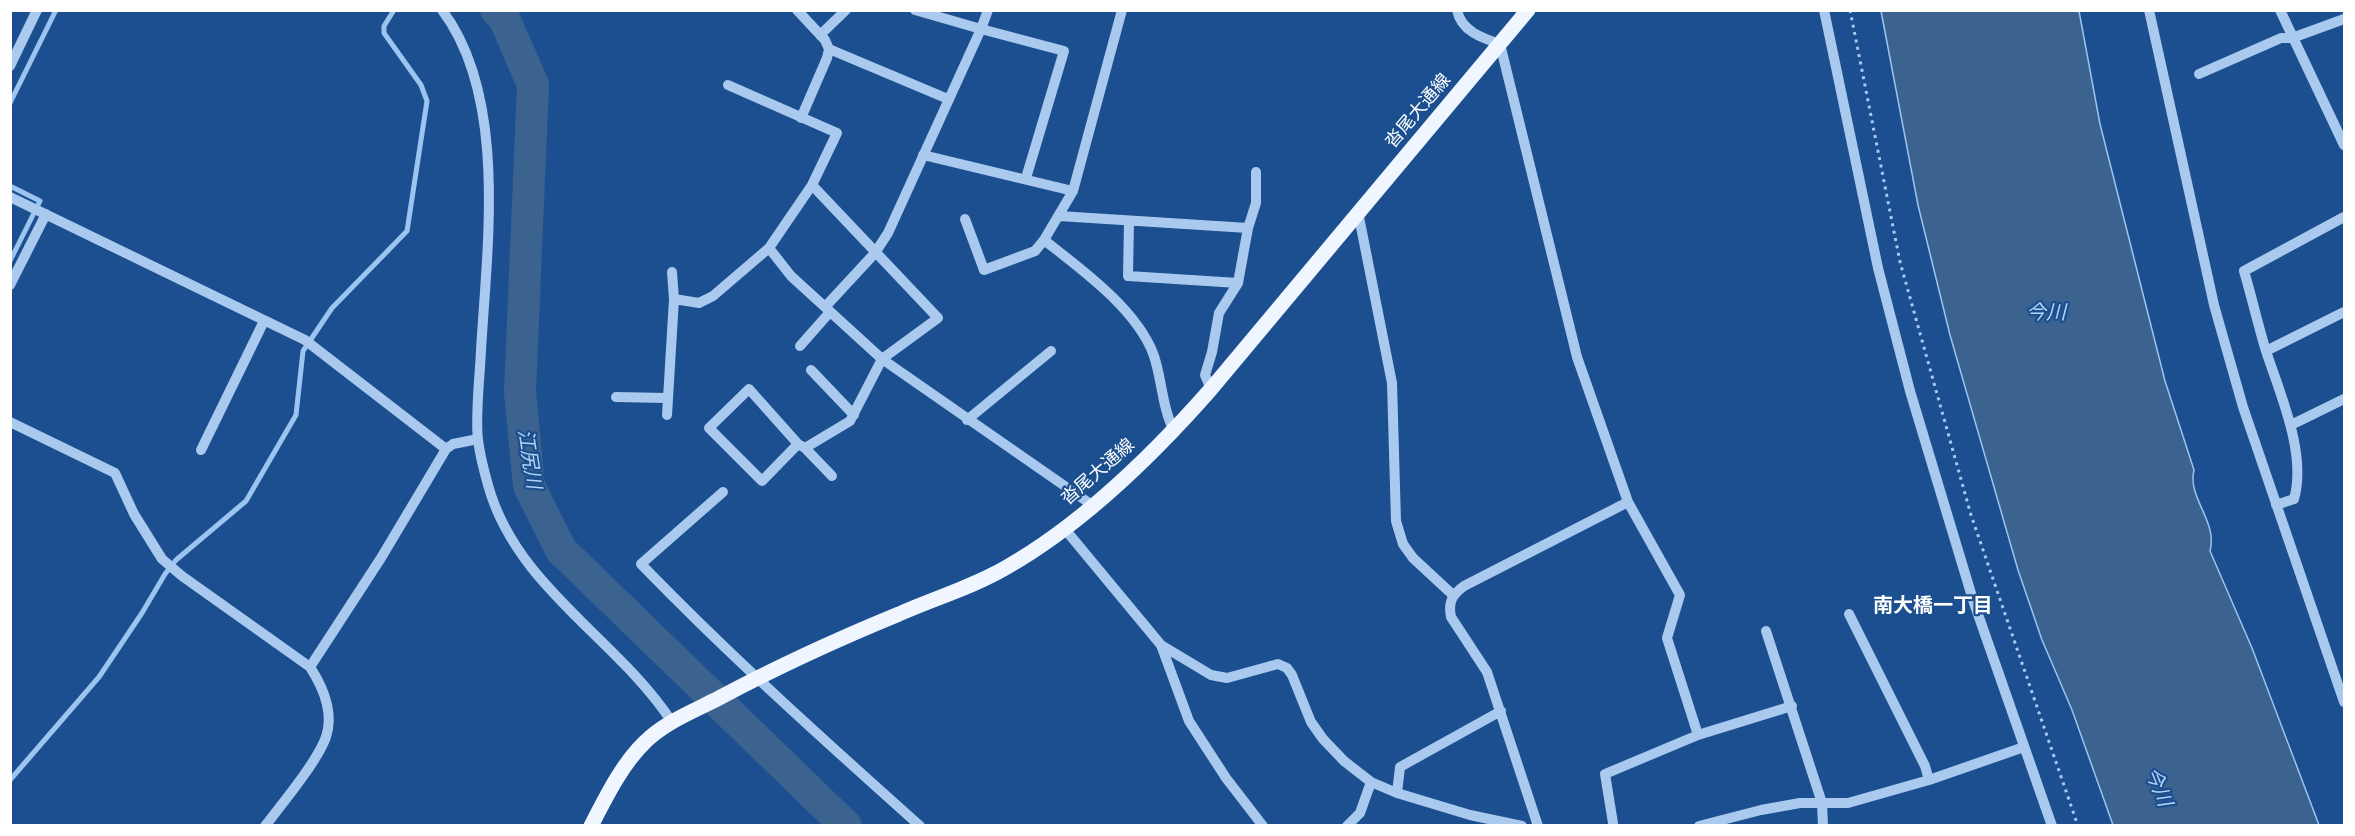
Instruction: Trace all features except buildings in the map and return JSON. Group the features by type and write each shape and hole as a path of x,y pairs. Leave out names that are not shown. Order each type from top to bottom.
{"main road":[{"name":"沓尾大通線","path":"591,825 632,758 646,741 672,722 759,677 1008,567 1064,528 1092,505 1174,431 1211,389 1528,10"}],"street":[{"path":"10,66 37,10"},
{"path":"442,10 461,40 469,59 485,132 489,178 488,232 478,439 488,486 509,534 524,561 622,662 660,704 672,722"},
{"path":"797,10 820,35 829,49 948,99"},
{"path":"820,35 846,10"},
{"path":"915,10 1064,51 1026,178"},
{"path":"800,346 875,253 888,233 988,10"},
{"path":"965,219 984,270 1035,251 1044,240 1072,191 1122,10"},
{"path":"1457,10 1458,16 1467,28 1479,37 1500,44 1576,357 1628,502 1680,595 1667,638 1698,735"},
{"path":"1824,10 1878,268 1910,391 1973,600 2052,825"},
{"path":"2150,10 2214,305 2243,406 2344,702"},
{"path":"2280,10 2344,145"},
{"path":"2199,74 2281,38 2292,38 2344,19"},
{"path":"801,118 829,49"},
{"path":"674,299 699,303 713,296 769,248 812,186 837,133 728,85"},
{"path":"923,155 1026,178 1072,191"},
{"path":"1211,389 1204,375 1212,352 1219,313 1238,283 1248,228 1256,203 1256,172"},
{"path":"812,186 938,318 882,359 850,421 802,446 762,481 709,428 749,389 802,446 832,476"},
{"path":"10,197 305,340 446,449"},
{"path":"1359,212 1392,382 1396,521 1403,544 1413,558 1453,595"},
{"path":"10,285 46,214"},
{"path":"1059,216 1248,228"},
{"path":"2276,505 2294,499 2297,490 2291,425 2266,351 2244,271 2344,217"},
{"path":"1129,221 1128,276 1238,283"},
{"path":"1044,240 1125,309 1153,354 1167,416 1174,431"},
{"path":"769,248 791,276 882,359 1092,505"},
{"path":"667,415 674,299 672,272"},
{"path":"2266,351 2344,312"},
{"path":"201,450 264,321"},
{"path":"967,420 1051,351"},
{"path":"811,370 854,415"},
{"path":"616,397 668,398"},
{"path":"2291,425 2344,399"},
{"path":"10,422 115,473 134,514 162,559 182,576 310,667 320,682 328,720 326,737 286,799 265,825"},
{"path":"310,667 381,558 446,449 453,444 478,439"},
{"path":"723,492 642,564 710,635 920,825"},
{"path":"1538,825 1487,672 1451,617 1449,607 1453,595 1464,586 1628,502"},
{"path":"1064,528 1161,645 1211,675 1227,678 1278,664 1287,668 1293,675 1311,722 1323,739 1371,782 1397,793 1470,814 1522,825"},
{"path":"1849,614 1925,766 1929,780"},
{"path":"1766,631 1822,803 1823,825"},
{"path":"1161,645 1189,721 1226,778 1263,825"},
{"path":"1612,825 1605,774 1698,735 1792,706"},
{"path":"1397,793 1400,767 1501,711"},
{"path":"1699,825 1800,803 1848,803 1929,780 2024,747"},
{"path":"1347,825 1360,813 1371,782"}],"path":[{"path":"1850,10 1903,274 1971,515 2078,825"}],"water":[{"name":"今川","path":"1881,11 2079,11 2100,124 2165,381 2194,470 2193,480 2198,500 2210,530 2210,551 2252,648 2319,825 2113,825 2072,710 2042,640 2018,570 1950,335 1918,205"}],"waterway":[{"path":"10,103 56,10"},
{"path":"10,780 99,677 176,560 246,501 296,415 303,351 332,308 407,231 427,101 421,85 384,33 384,26 394,10"},
{"name":"江尻川","path":"496,10 504,18 533,85 520,392 529,486 561,550 846,826"},
{"path":"10,186 40,201 10,261"}],"district":[{"name":"南大橋一丁目","path":"1933,606"}]}
